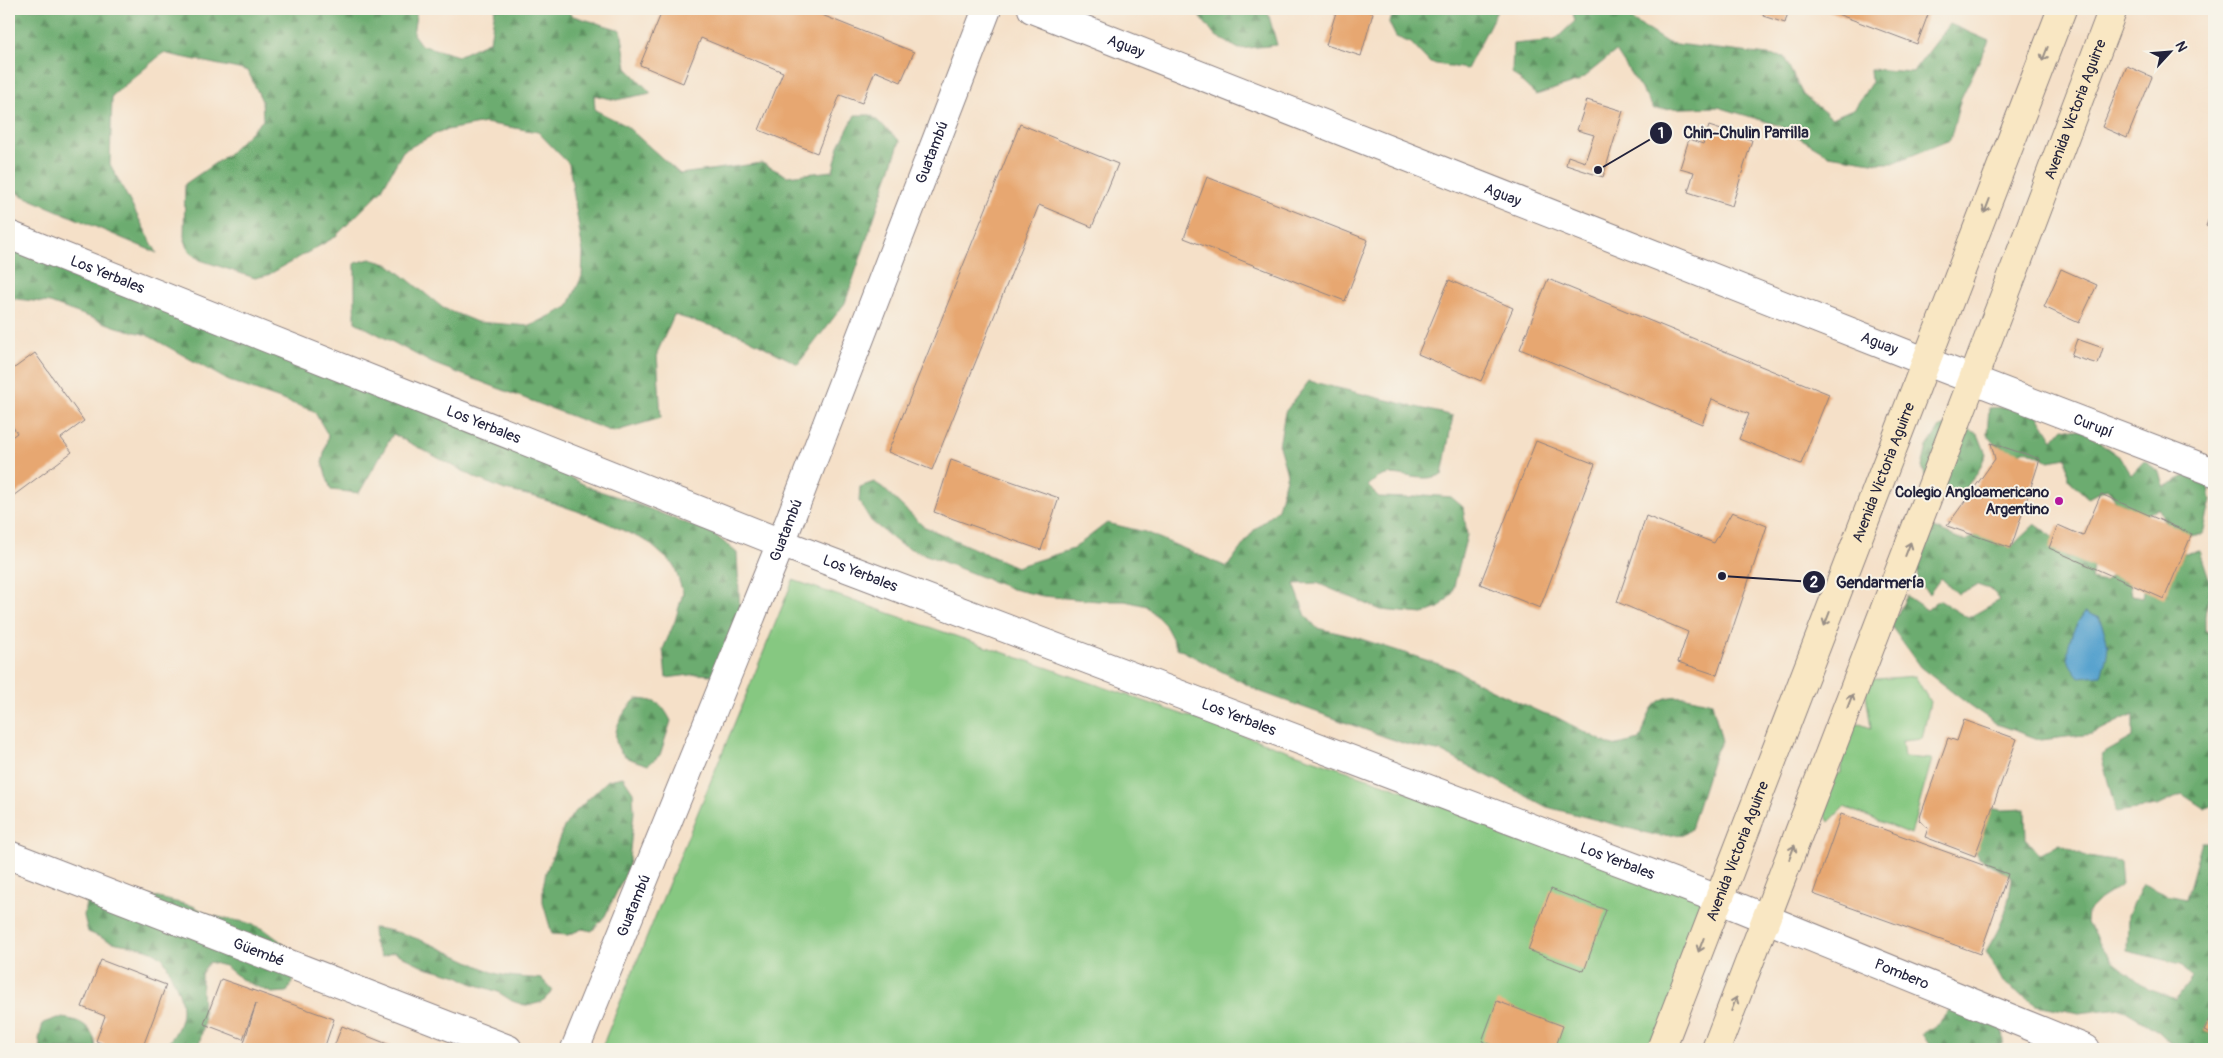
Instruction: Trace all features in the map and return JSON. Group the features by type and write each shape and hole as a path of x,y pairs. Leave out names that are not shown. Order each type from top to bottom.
{"main road":[{"name":"Avenida Victoria Aguirre","path":"1660,1049 2062,9"},
{"name":"Avenida Victoria Aguirre","path":"1716,1049 2113,9"}],"street":[{"name":"Guatambú","path":"575,1049 781,543 987,9"},
{"name":"Aguay","path":"1032,9 1973,379"},
{"name":"Los Yerbales","path":"9,235 781,543 1718,899"},
{"name":"Curupí","path":"1973,379 2214,472"},
{"name":"Güembé","path":"9,855 508,1049"},
{"name":"Pombero","path":"1718,899 2086,1049"}],"green space":[{"path":"9,9 417,9 413,34 421,45 458,56 490,41 495,9 564,9 573,16 621,30 627,68 651,93 616,100 594,95 595,110 625,125 680,174 762,163 787,176 833,171 839,146 855,115 871,115 900,141 845,303 798,364 739,334 674,315 657,353 661,418 613,432 432,363 355,322 355,263 370,259 390,265 443,308 477,322 530,326 568,307 582,276 583,253 569,164 538,132 485,123 441,131 403,151 381,191 335,237 268,275 255,278 200,260 189,251 184,237 185,184 227,155 263,120 262,101 248,71 163,53 112,96 110,164 157,253 23,196 9,188"},
{"path":"1193,9 1267,9 1277,45 1239,49 1216,36"},
{"path":"1396,9 1498,9 1467,69 1430,63 1411,43 1396,37 1389,23"},
{"path":"1572,9 1619,9 1618,11 1668,43 1784,57 1803,95 1832,118 1855,108 1871,83 1870,69 1913,72 1950,24 1989,41 1961,98 1950,140 1893,163 1878,163 1829,155 1778,125 1718,107 1654,109 1616,51 1579,81 1536,95 1512,73 1513,44 1555,40 1575,21"},
{"path":"9,243 541,456 565,475 593,489 714,534 737,553 740,614 726,676 698,674 666,678 663,649 675,621 683,593 674,565 648,542 592,516 536,497 505,490 478,479 393,434 359,493 331,490 322,463 328,435 314,411 229,381 147,335 117,327 50,303 9,298"},
{"path":"1309,381 1453,416 1442,475 1418,478 1396,474 1383,476 1368,486 1379,497 1408,498 1425,495 1451,497 1463,507 1467,535 1452,594 1439,608 1423,614 1381,610 1317,583 1294,584 1306,616 1317,628 1355,637 1454,669 1488,688 1540,712 1556,717 1612,746 1640,740 1651,710 1659,701 1666,698 1681,697 1712,703 1722,741 1714,755 1691,829 1685,834 1659,836 1547,807 1442,752 1405,744 1261,692 1177,648 1165,625 1147,606 1125,601 1098,601 1043,596 1012,589 901,545 871,521 859,501 860,487 874,482 882,487 923,526 1016,567 1073,549 1107,523 1145,532 1227,567 1254,530 1278,509 1287,474 1279,446 1285,412"},
{"path":"2016,406 2037,414 2053,440 2063,428 2084,431 2121,458 2131,475 2144,461 2160,472 2164,487 2188,475 2209,487 2211,500 2203,534 2169,534 2159,508 2137,520 2124,513 2107,488 2088,498 2068,479 2067,458 2049,461 2027,450 2006,457 1987,434 1989,408"},
{"path":"1954,423 1978,434 1986,454 1977,474 1960,494 1928,483 1922,467 1927,447 1940,427"},
{"path":"2035,524 2063,544 2094,560 2091,579 2105,582 2118,570 2128,574 2132,595 2143,597 2146,580 2170,555 2200,551 2211,584 2205,616 2205,630 2214,636 2214,804 2205,809 2182,794 2157,806 2116,812 2101,755 2133,737 2133,714 2092,734 2041,740 1997,724 1920,667 1891,626 1907,596 1927,610 1939,600 1968,618 2000,600 1992,590 1977,585 1958,594 1941,578 1929,594 1918,583 1917,556 1931,527 1965,541 1982,533 2011,547"},
{"path":"793,580 1718,899 1661,1049 601,1049"},
{"path":"1915,676 1930,702 1922,739 1902,741 1904,757 1932,759 1911,834 1844,807 1829,822 1822,809 1830,779 1842,772 1842,760 1839,751 1848,725 1860,724 1871,728 1864,680"},
{"path":"636,699 649,700 658,704 665,710 671,721 660,755 648,765 622,754 617,744 616,730 622,716"},
{"path":"623,777 633,792 634,812 628,869 605,916 592,931 582,929 568,935 552,934 543,903 543,887 546,872 564,827 573,814 608,780"},
{"path":"1979,807 2003,810 2025,809 2026,839 2039,855 2060,844 2088,857 2120,862 2122,885 2100,899 2088,911 2087,923 2112,960 2148,989 2176,999 2192,978 2181,964 2127,951 2128,915 2143,884 2167,895 2186,899 2202,842 2214,842 2214,983 2207,987 2214,995 2214,1049 2177,1049 2158,1031 2121,1008 2079,1013 2036,1005 2003,982 1986,951 2004,916 2012,877 1979,858 1969,836"},
{"path":"100,894 146,895 193,906 212,916 245,922 264,929 289,948 296,961 295,977 287,992 272,993 244,981 225,966 209,962 201,974 204,1024 198,1049 163,1049 171,1040 180,1023 182,1006 177,987 166,963 157,954 140,947 110,941 88,932 84,916 86,901"},
{"path":"373,928 418,939 498,974 542,979 553,991 542,1002 527,1006 458,976 425,967 394,952 381,957 374,943"},
{"path":"1954,1004 2002,1025 2003,1043 1995,1049 1932,1049 1922,1034 1938,1024"},
{"path":"57,1018 65,1018 84,1025 92,1034 96,1049 41,1049 39,1039 43,1023"}],"water":[{"path":"2085,612 2099,618 2108,646 2101,675 2079,677 2070,664 2068,651 2077,623"}],"building":[{"path":"663,9 807,9 914,52 901,82 875,71 862,103 840,95 817,153 759,130 783,72 701,38 683,83 640,65"},
{"path":"1337,9 1359,9 1373,13 1361,56 1326,45"},
{"path":"1765,9 1789,9 1785,23 1763,16"},
{"path":"1824,9 1930,9 1917,44"},
{"path":"2127,66 2152,77 2127,138 2102,127"},
{"path":"1587,100 1623,111 1603,177 1566,165 1568,156 1585,162 1594,135 1577,130"},
{"path":"1020,124 1118,164 1092,227 1039,205 932,470 888,452"},
{"path":"1709,126 1752,140 1732,206 1688,192 1694,172 1680,168 1689,139 1703,144"},
{"path":"1207,177 1368,240 1345,301 1184,238"},
{"path":"2214,205 2214,230 2206,226"},
{"path":"2061,269 2097,285 2079,323 2044,307"},
{"path":"1548,279 1829,394 1801,464 1739,439 1749,414 1712,399 1702,424 1520,349"},
{"path":"1449,280 1513,308 1481,381 1418,354"},
{"path":"2077,339 2103,348 2098,364 2071,356"},
{"path":"35,353 84,421 61,438 72,452 13,496 9,489 9,439 17,433 9,421 9,372"},
{"path":"1536,441 1595,464 1540,608 1480,584"},
{"path":"1991,443 2040,459 2011,548 1947,526 1995,459"},
{"path":"951,460 1059,498 1041,550 934,512"},
{"path":"2101,494 2192,534 2164,599 2049,548 2058,525 2083,536"},
{"path":"1732,512 1767,526 1717,675 1678,662 1688,632 1617,602 1646,516 1714,543"},
{"path":"1964,720 2017,739 1975,856 1925,837 1928,828 1919,820 1948,738 1957,741"},
{"path":"1841,814 2008,874 1980,954 1813,894"},
{"path":"1551,889 1606,910 1584,971 1528,950"},
{"path":"101,960 166,985 142,1049 116,1049 96,1041 105,1016 82,1007"},
{"path":"221,979 334,1019 324,1049 242,1049 256,1004 243,1039 204,1024"},
{"path":"1497,1001 1563,1026 1555,1049 1504,1049 1482,1041"},
{"path":"2214,1010 2214,1035 2204,1031"},
{"path":"342,1026 400,1049 333,1049"}],"place":[{"name":"Chin-Chulin Parrilla","path":"1598,170"},
{"name":"Colegio Angloamericano Argentino","path":"2059,501"},
{"name":"Gendarmería","path":"1722,576"}]}
